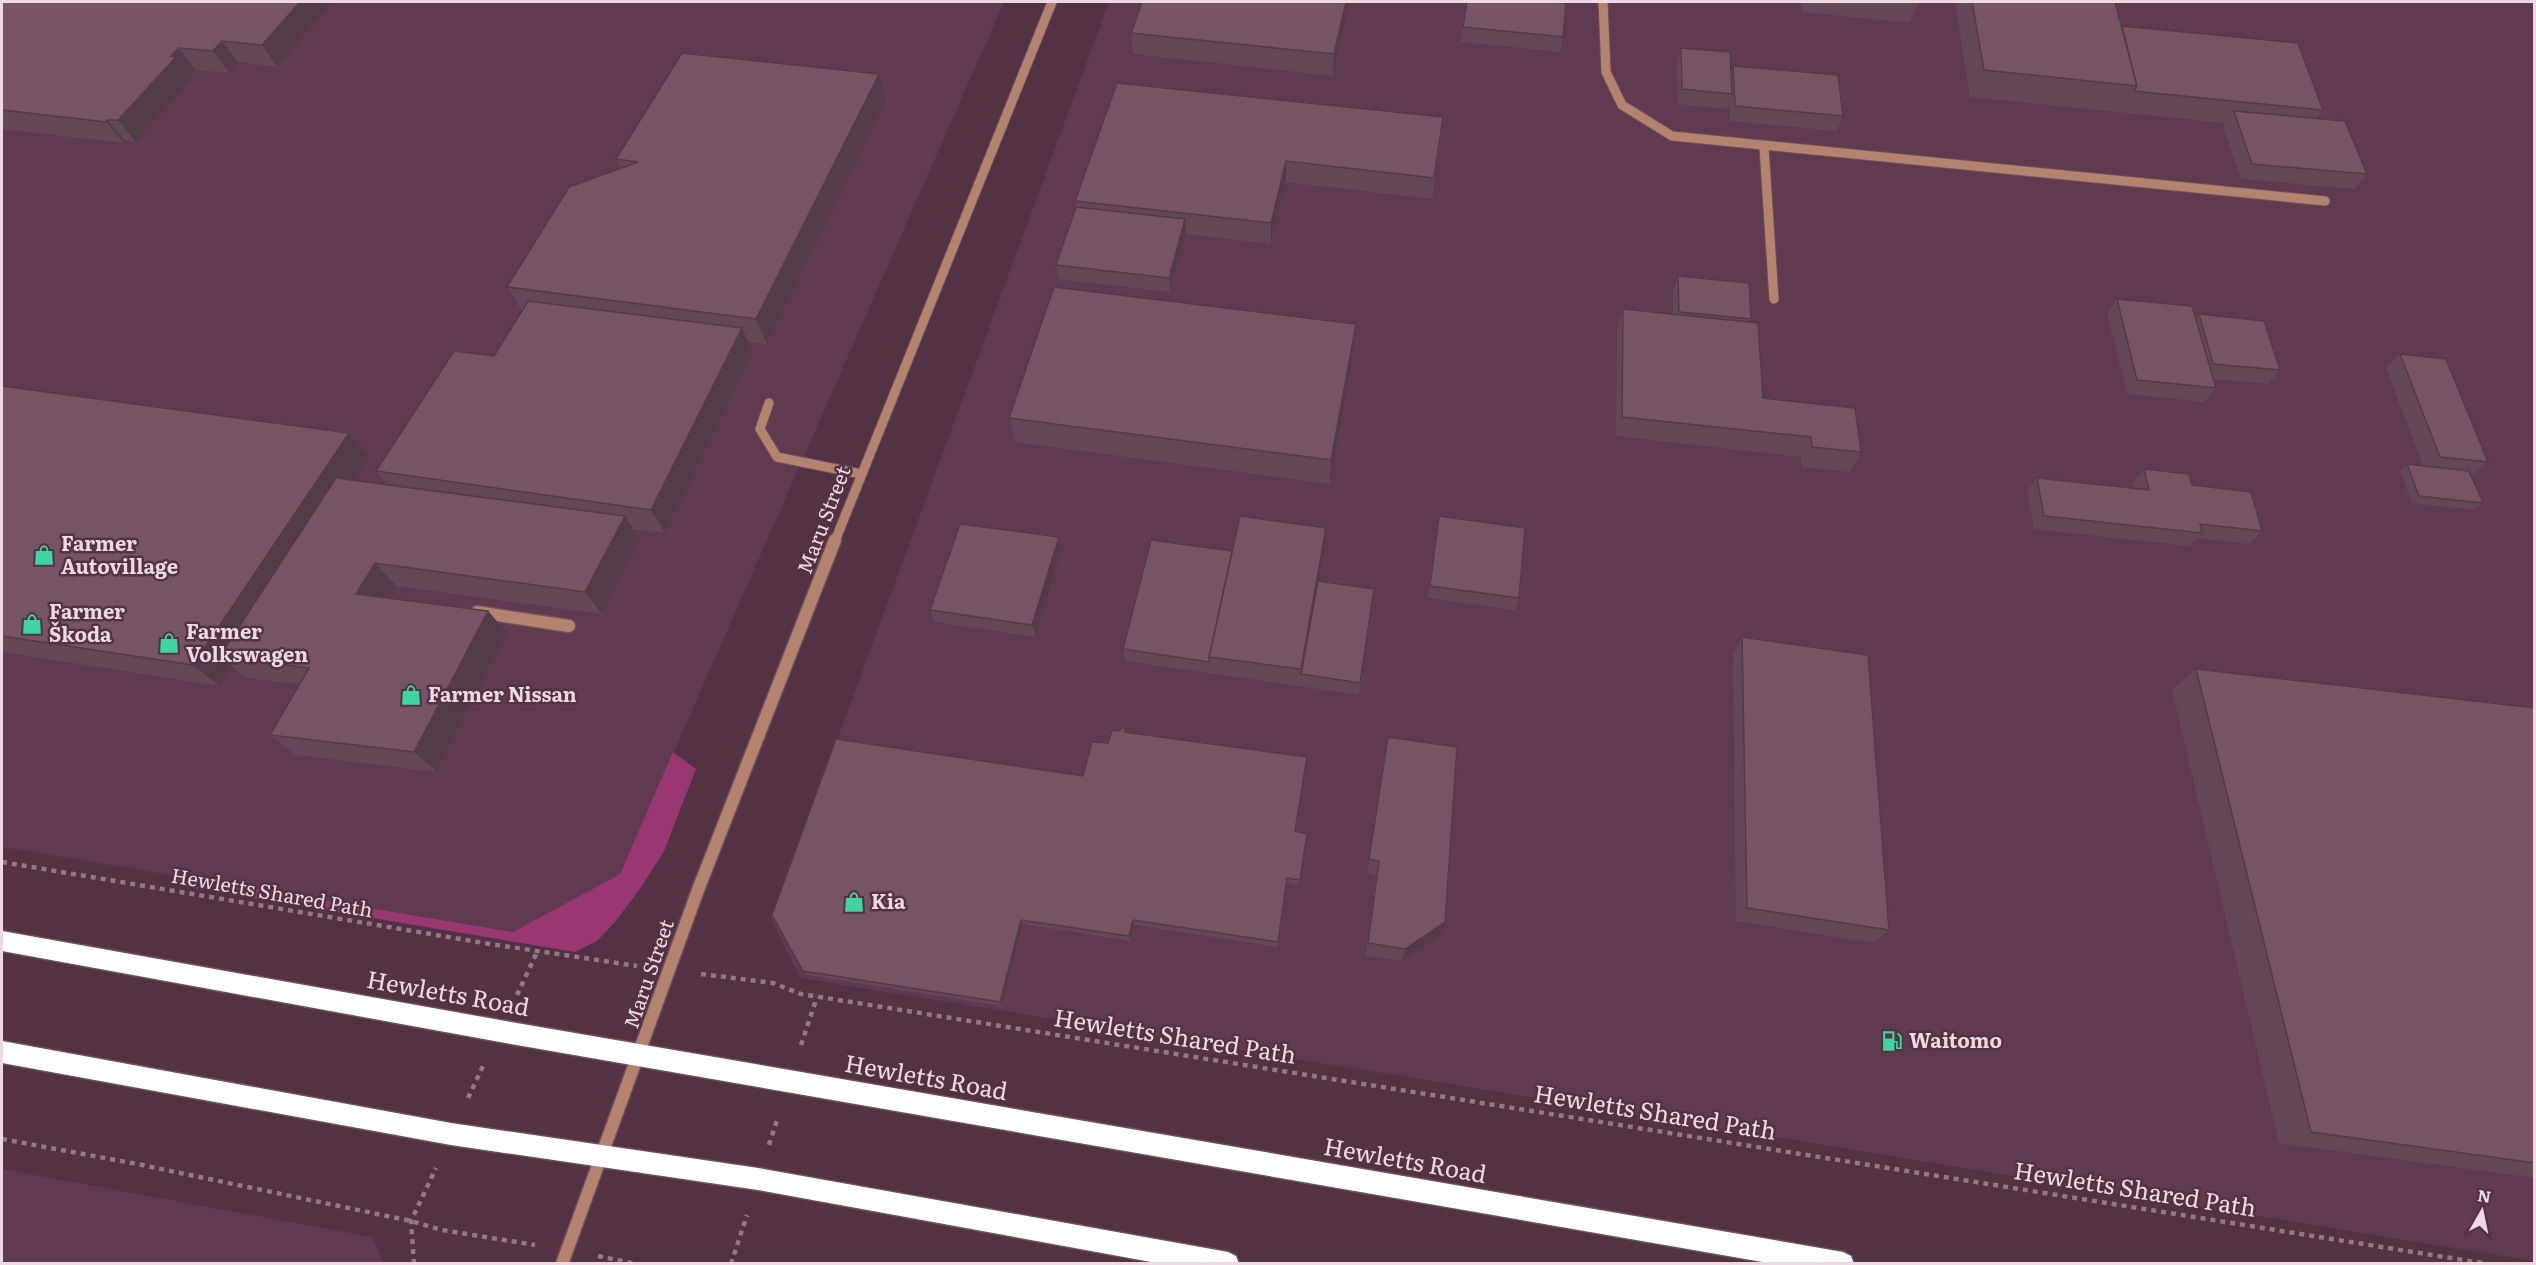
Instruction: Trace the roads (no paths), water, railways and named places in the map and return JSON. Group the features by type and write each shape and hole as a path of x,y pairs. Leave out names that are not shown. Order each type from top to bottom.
{"highway":[{"name":"Hewletts Road","path":"2,941 500,1031 1843,1263"},
{"path":"2,1052 452,1134 602,1158 758,1179 1228,1263"}],"street":[{"name":"Maru Street","path":"562,1263 602,1158 673,955 861,474 1052,2"},
{"path":"1603,2 1606,72 1623,105 1672,136 1764,147 2325,201"},
{"path":"1764,147 1774,298"},
{"path":"769,403 760,429 777,458 861,474"},
{"path":"465,610 569,627"}],"place":[{"name":"Farmer Autovillage","path":"44,555"},
{"name":"Farmer Škoda","path":"32,624"},
{"name":"Farmer Volkswagen","path":"169,643"},
{"name":"Farmer Nissan","path":"411,695"},
{"name":"Kia","path":"854,902"},
{"name":"Waitomo","path":"1892,1041"}]}
